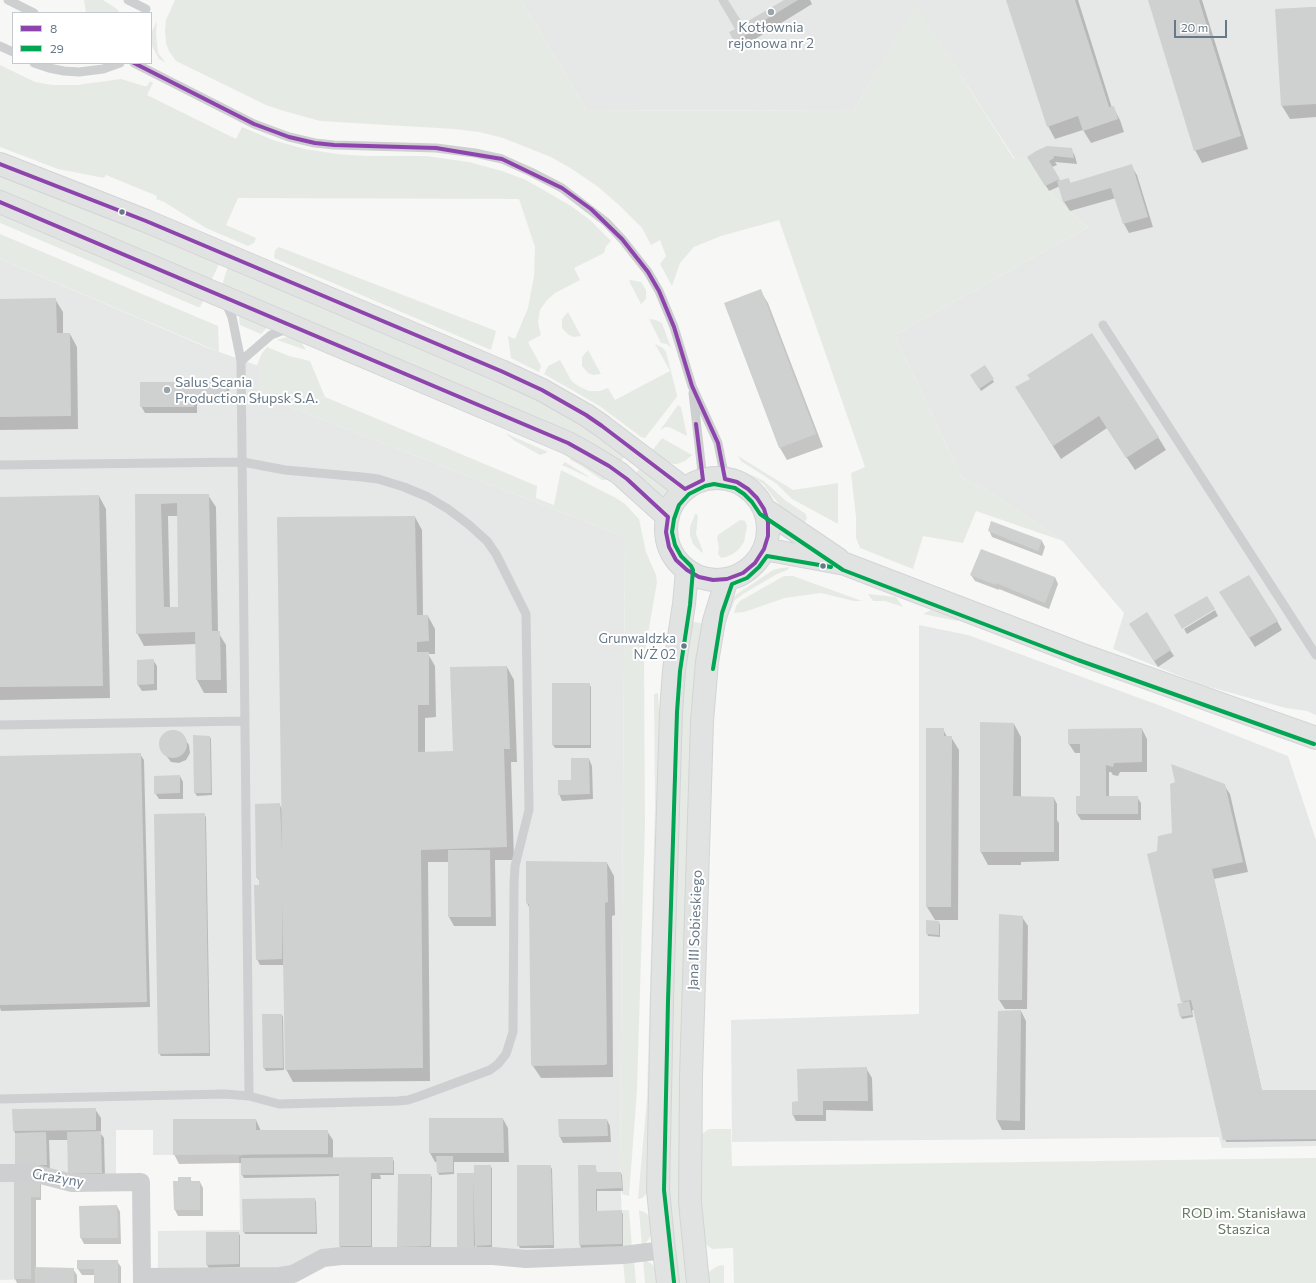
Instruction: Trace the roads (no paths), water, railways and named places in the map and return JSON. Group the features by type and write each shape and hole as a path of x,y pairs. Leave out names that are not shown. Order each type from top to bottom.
{"street":[{"path":"0,164 146,220 480,362 542,390 586,415 694,485"},
{"path":"0,202 568,443 609,466 627,479 668,517"},
{"path":"714,478 725,479 737,482 758,498 764,509 768,522 768,536 764,549 755,563 743,573 727,579 713,580 699,577 687,570 676,560 669,547 666,532 668,517 674,502 694,485 714,478"},
{"path":"764,509 846,564"},
{"path":"764,549 846,564 1080,654 1316,738"},
{"path":"668,1283 658,1190 658,1168 671,712 674,670 684,604 687,570"},
{"name":"Jana III Sobieskiego","path":"698,1283 690,1202 690,1077 702,720 707,662 714,621 727,579"},
{"name":"Grażyny","path":"0,1173 34,1173 72,1183 141,1182 142,1280"},
{"path":"142,1280 280,1276 293,1274 323,1258 341,1256 493,1256 526,1259 623,1255 664,1250"}],"lane":[{"path":"8,0 32,12"},
{"path":"128,0 145,11 150,0"},
{"path":"0,46 12,52"},
{"path":"37,64 64,71 79,72 103,69 117,64"},
{"path":"136,64 254,124 289,137 315,143 334,145 436,148 475,153 490,156 513,164 562,188 606,222 622,239 648,272 659,291 674,327 692,386 718,443 725,479"},
{"path":"223,296 232,317 241,361 249,1096"},
{"path":"1103,325 1316,655"},
{"path":"241,361 270,335 294,326"},
{"path":"692,386 694,485"},
{"path":"0,465 243,462 285,470 378,479 404,487 428,497 448,509 487,541 496,554 526,614 529,810 515,866 513,1032 506,1054 498,1064 490,1070 408,1100 279,1104 249,1096 196,1094 0,1099"},
{"path":"0,725 245,721"}],"place":[{"name":"Kotłownia rejonowa nr 2","path":"771,12"},
{"name":"Salus Scania Production Słupsk S.A.","path":"167,390"},
{"name":"Grunwaldzka N/Ż 02","path":"684,646"}],"park label":[{"name":"ROD im. Stanisława Staszica","path":"1244,1222"}]}
